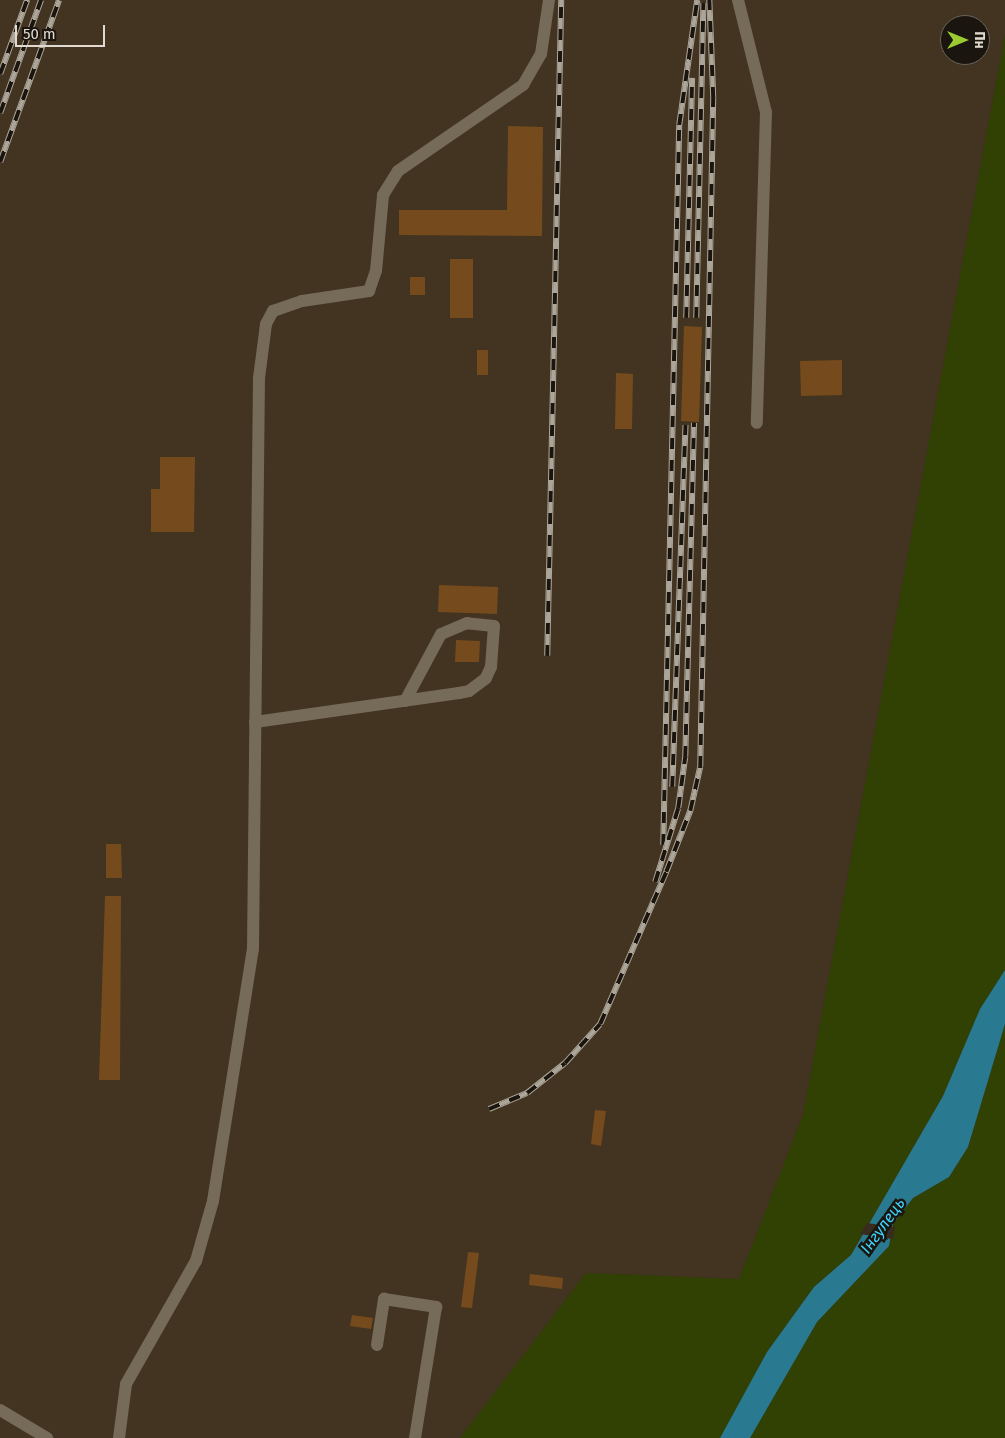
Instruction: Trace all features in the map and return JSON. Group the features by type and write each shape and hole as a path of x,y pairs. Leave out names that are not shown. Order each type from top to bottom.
{"lane":[{"path":"118,1438 126,1384 196,1261 213,1201 253,949 259,378 266,324 273,311 302,301 369,291 376,271 383,196 398,171 523,85 541,54 549,0"},
{"path":"738,0 766,112 757,423"},
{"path":"255,722 405,701 469,691 480,685 494,655 494,626 467,623 441,634 405,701"},
{"path":"377,1345 384,1299 436,1307 415,1438"},
{"path":"0,1410 47,1438"}],"shaded area":[{"path":"0,0 1005,0 1005,35 803,1115 739,1279 586,1273 460,1438 0,1438"}],"green space":[{"path":"1005,35 1005,970 980,1009 943,1096 851,1255 814,1287 767,1352 720,1438 460,1438 586,1273 739,1279 803,1115"},
{"path":"1005,1024 1005,1438 750,1438 817,1322 889,1246 893,1224 913,1198 949,1177 968,1147"}],"water":[{"name":"Інгулець","path":"1005,970 1005,1024 968,1147 949,1177 913,1198 893,1224 889,1246 817,1322 750,1438 720,1438 767,1352 814,1287 851,1255 943,1096 980,1009"}],"pier":[{"path":"867,1223 895,1227 893,1239 860,1234"}],"building":[{"path":"508,126 543,127 542,236 399,235 399,210 507,210"},
{"path":"450,259 473,259 473,318 450,318"},
{"path":"410,277 425,277 425,295 410,295"},
{"path":"684,326 702,327 699,422 681,421"},
{"path":"477,350 488,350 488,375 477,375"},
{"path":"842,360 842,395 801,396 800,361"},
{"path":"616,373 633,374 632,429 615,429"},
{"path":"160,457 195,457 194,532 151,532 151,489 160,489"},
{"path":"439,585 498,587 497,614 438,612"},
{"path":"456,640 480,641 479,662 455,662"},
{"path":"106,844 121,844 122,878 106,878"},
{"path":"105,896 121,896 120,1080 99,1080"},
{"path":"595,1110 606,1111 601,1146 591,1144"},
{"path":"468,1252 479,1253 472,1308 461,1307"},
{"path":"530,1274 563,1278 562,1289 529,1285"},
{"path":"352,1315 373,1318 371,1329 350,1326"}],"railway":[{"path":"0,74 27,0"},
{"path":"0,113 41,0"},
{"path":"0,162 59,0"},
{"path":"547,656 561,0"},
{"path":"663,845 679,125 697,0"},
{"path":"489,1109 527,1093 565,1063 600,1024 666,872 690,811 700,767 713,98 709,0"},
{"path":"696,318 703,3"},
{"path":"686,318 692,78"},
{"path":"655,882 678,808 685,757 694,423"},
{"path":"672,787 685,425"}]}
